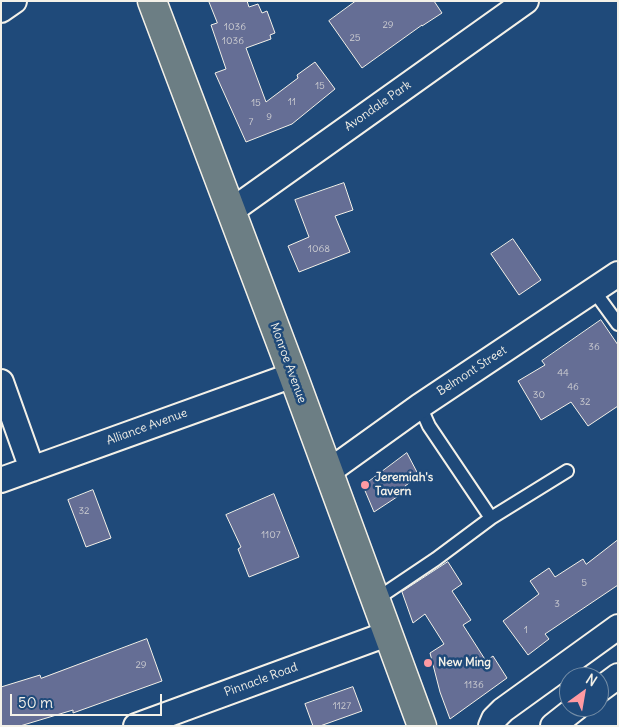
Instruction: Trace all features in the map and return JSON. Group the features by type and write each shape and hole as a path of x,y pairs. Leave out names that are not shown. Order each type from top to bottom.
{"main road":[{"name":"Monroe Avenue","path":"152,1 293,374 422,726"}],"street":[{"path":"1,10 14,1"},
{"name":"Avondale Park","path":"231,211 526,1"},
{"name":"Belmont Street","path":"328,472 420,406 618,274"},
{"name":"Alliance Avenue","path":"1,480 293,374"},
{"path":"1,382 32,468"},
{"path":"491,726 494,719 503,710 618,627"},
{"name":"Pinnacle Road","path":"144,724 387,634"},
{"path":"553,726 564,717"}],"lane":[{"path":"594,291 618,324"},
{"path":"420,406 430,426 491,518"},
{"path":"375,600 436,559 491,518 567,471"}],"building":[{"path":"209,1 247,1 249,7 258,4 262,13 267,11 275,33 270,35 271,39 246,48 266,102 298,78 297,75 315,62 335,89 292,124 246,142 215,73 226,69 211,25 217,23"},
{"path":"356,1 434,1 442,13 362,68 329,21"},
{"path":"344,183 353,210 335,216 350,252 299,272 288,246 309,237 295,200"},
{"path":"513,239 541,280 519,295 491,254"},
{"path":"601,320 618,345 618,406 588,426 571,402 541,420 518,381 545,365 542,361"},
{"path":"407,453 419,476 405,486 406,491 374,512 363,486"},
{"path":"93,490 111,538 86,547 68,500"},
{"path":"274,494 299,557 249,577 238,549 241,547 226,515"},
{"path":"618,540 618,585 545,634 549,639 528,655 503,621 539,594 530,581 549,568 555,577 583,559 586,564"},
{"path":"448,562 462,584 452,591 471,620 463,625 486,661 493,656 507,678 450,719 440,692 430,653 444,644 425,614 413,623 402,592"},
{"path":"147,639 162,681 73,713 73,710 20,726 1,726 1,687 40,675 41,678"},
{"path":"353,687 362,711 320,726 313,726 305,704"}],"place":[{"name":"Jeremiah's Tavern","path":"365,485"},
{"name":"New Ming","path":"428,663"}]}
